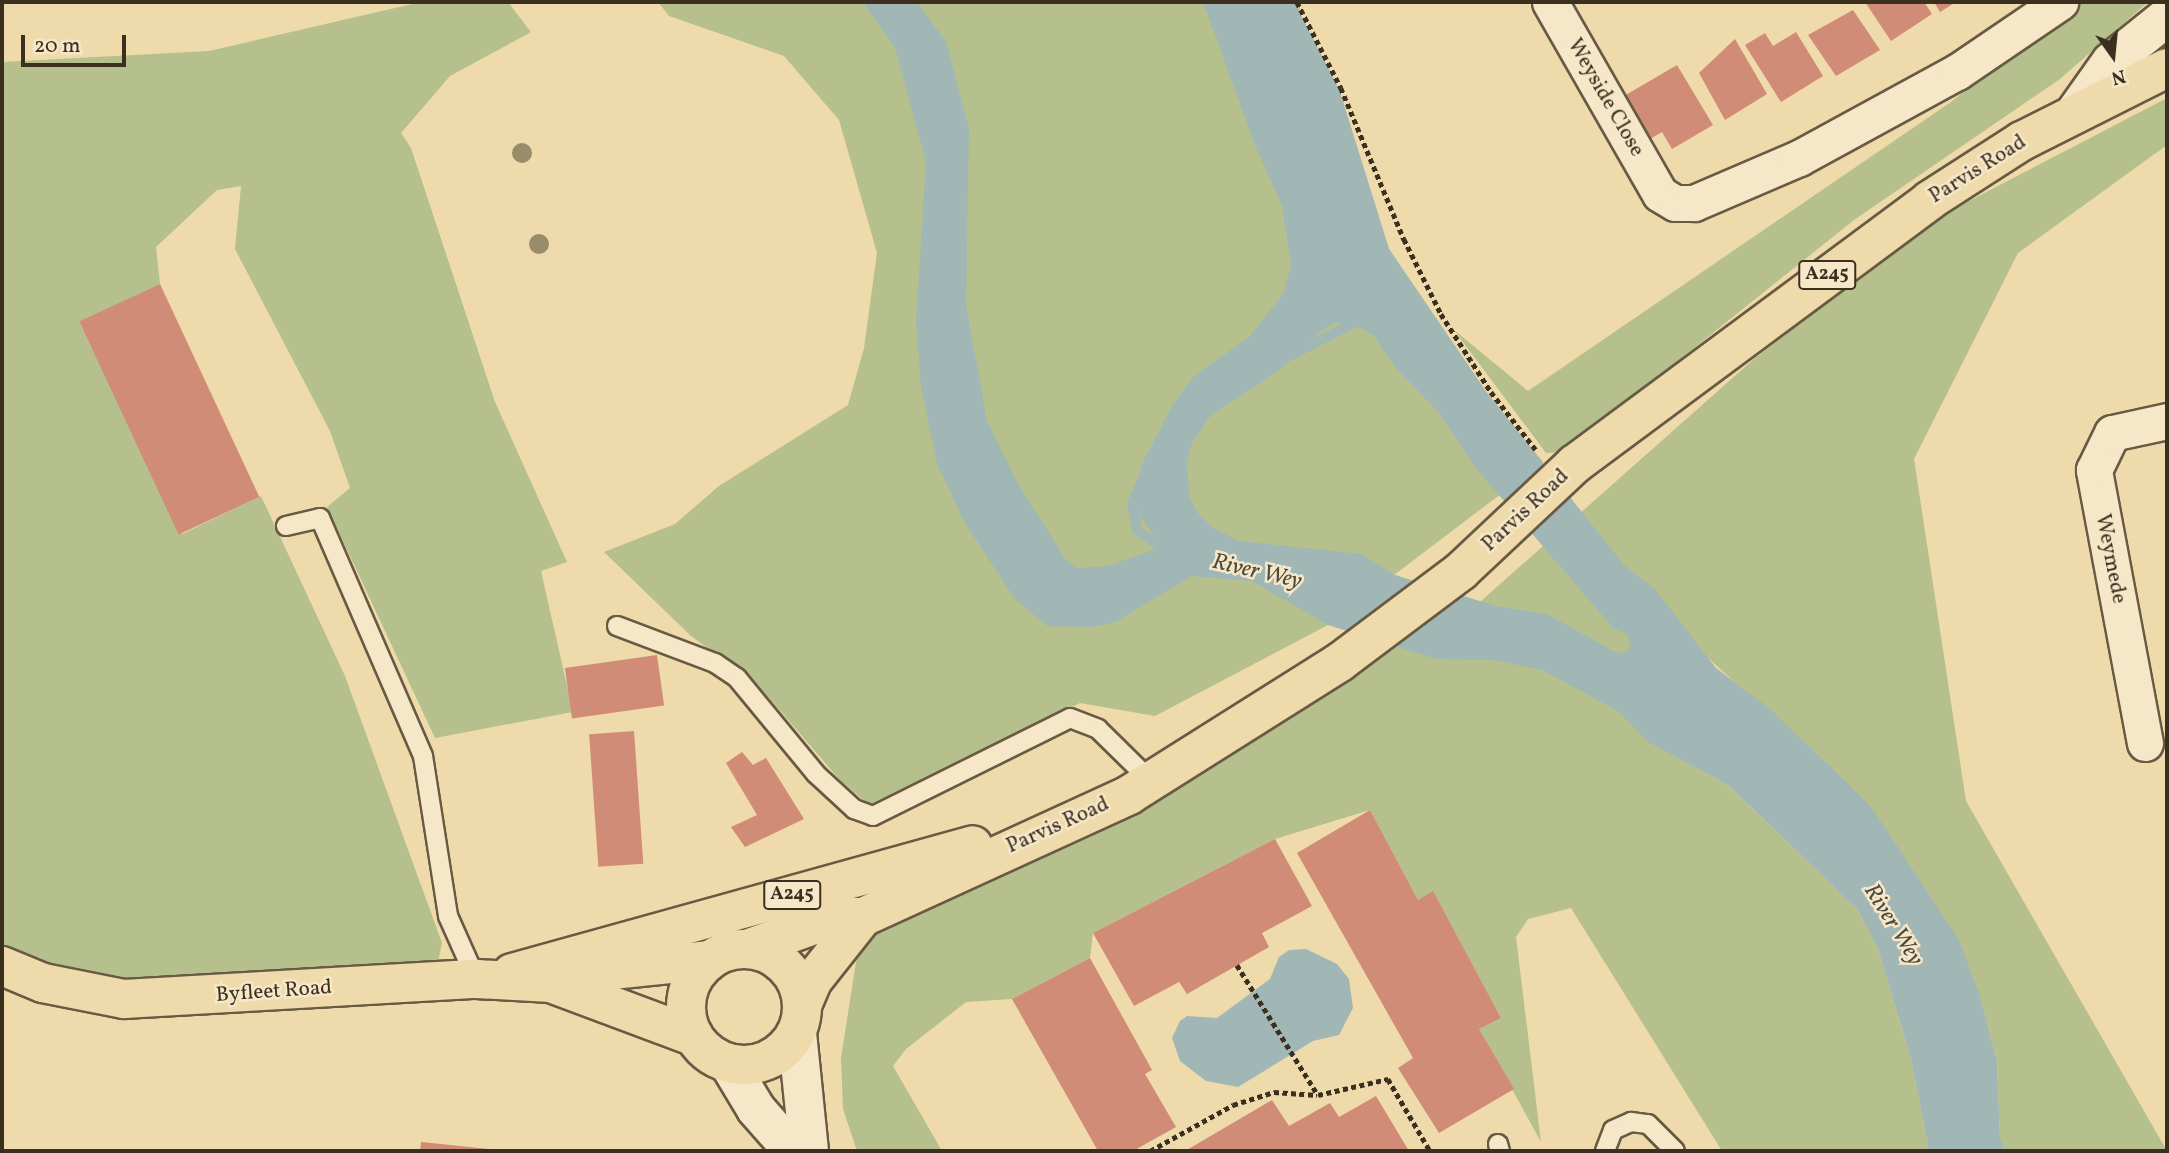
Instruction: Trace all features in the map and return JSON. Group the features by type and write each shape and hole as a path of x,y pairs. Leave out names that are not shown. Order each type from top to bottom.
{"main road":[{"path":"2074,114 2111,62 2167,17"},
{"name":"Parvis Road","path":"750,948 836,917 863,917 1150,781 1340,662 1461,571 1591,453 1930,200 2074,114 2167,68"},
{"name":"A245","path":"486,978 1087,813"},
{"name":"Parvis Road","path":"800,1018 813,980 863,917"},
{"path":"800,1018 775,1057 745,1065 729,1064 702,1048 693,1036 685,1004 689,987 708,960 728,950 750,948 787,965 798,983 810,1151"},
{"name":"Byfleet Road","path":"551,983 602,968 708,960"},
{"name":"Byfleet Road","path":"2,966 43,983 124,999 486,978 551,983 693,1036"},
{"path":"729,1064 756,1109 793,1151"}],"street":[{"name":"Weyside Close","path":"1550,2 1660,194 1675,203 1694,202 1798,158 1956,72 2060,2"},
{"name":"Weymede","path":"2145,743 2094,470 2112,432 2167,421"}],"lane":[{"path":"286,526 320,518 423,756 448,916 486,978"},
{"path":"617,626 715,663 737,678 816,774 854,809 873,816 1070,718 1098,729 1150,781"},
{"path":"1605,1151 1613,1130 1631,1122 1648,1124 1675,1151"}],"path":[{"path":"1297,2 1341,88 1404,239 1441,314 1491,393 1541,457"},
{"path":"1237,965 1318,1095"},
{"path":"1150,1151 1233,1105 1274,1092 1318,1095 1388,1079 1430,1151"}],"green space":[{"path":"421,2 508,2 531,32 450,76 401,133 411,148 495,402 567,562 541,571 573,712 435,738 327,507 350,488 330,431 235,249 241,186 217,190 156,247 160,284 80,323 182,534 261,496 345,676 442,943 434,981 167,1000 2,966 2,62 209,51"},
{"path":"658,2 1301,2 1299,12 1339,89 1389,249 1487,393 1543,462 1328,625 1155,716 1080,703 869,805 839,779 758,685 691,636 604,552 675,524 719,486 848,405 864,348 877,253 839,120 784,56 669,16"},
{"path":"2073,2 2148,2 2060,79 1854,220 1564,452 1546,453 1454,330 1528,391 1951,102"},
{"path":"2167,98 2167,145 2018,253 1914,459 1966,801 2167,1151 2005,1151 2000,1139 1997,1061 1981,999 1870,805 1697,648 1649,742 1728,785 1857,909 1878,949 1911,1059 1929,1151 1722,1151 1571,908 1528,919 1516,937 1541,1142 1479,1029 1501,1018 1433,892 1418,900 1370,810 1275,839 1093,933 1090,958 1012,999 966,1002 906,1049 893,1066 942,1151 857,1151 843,1109 841,1058 863,917 1340,662 1481,601 1754,359 1942,215"}],"water":[{"path":"863,2 917,2 946,42 969,128 966,305 987,421 1017,482 1066,560 1077,568 1108,566 1163,547 1140,516 1136,500 1135,485 1144,460 1172,406 1194,376 1249,337 1283,294 1291,266 1282,206 1254,143 1203,2 1294,2 1339,89 1389,249 1487,393 1624,565 1655,589 1716,668 1769,708 1870,805 1958,938 1981,999 1997,1061 2000,1138 2005,1151 1929,1151 1911,1059 1878,949 1857,909 1728,785 1648,742 1618,711 1542,670 1494,660 1436,659 1328,625 1252,581 1192,576 1115,622 1092,627 1047,626 1015,599 965,523 937,464 921,386 916,322 926,162 895,48","holes":["1333,323 1351,323 1373,335 1396,368 1440,414 1474,466 1614,629 1627,634 1631,646 1626,652 1617,653 1547,614 1496,606 1395,575 1361,554 1239,541 1212,527 1197,512 1189,496 1187,462 1192,443 1211,415 1281,369 1298,348"]},
{"path":"1306,949 1337,964 1349,979 1353,1008 1339,1035 1313,1041 1238,1087 1206,1081 1180,1061 1172,1038 1180,1021 1187,1016 1217,1018 1270,979 1279,957 1289,950"}],"building":[{"path":"1865,2 1924,2 1932,14 1891,41"},
{"path":"1934,2 1956,2 1940,12"},
{"path":"1853,10 1880,50 1836,76 1808,35"},
{"path":"1796,32 1823,76 1781,102 1745,45 1765,33 1773,46"},
{"path":"1735,39 1767,94 1725,120 1699,73"},
{"path":"1677,65 1713,125 1672,149 1662,132 1650,139 1624,96"},
{"path":"160,284 259,497 179,535 79,322"},
{"path":"657,655 664,706 572,718 565,668"},
{"path":"634,731 643,864 598,867 589,734"},
{"path":"742,752 753,765 766,758 804,819 745,847 731,827 757,815 726,763"},
{"path":"1370,810 1418,900 1433,891 1501,1018 1479,1029 1514,1089 1439,1133 1398,1068 1413,1058 1297,853"},
{"path":"1275,839 1312,906 1262,933 1269,947 1187,994 1179,982 1134,1006 1093,933"},
{"path":"1090,958 1152,1070 1145,1074 1176,1127 1133,1151 1098,1151 1012,999"},
{"path":"1376,1096 1409,1151 1185,1151 1272,1100 1289,1126 1330,1103 1339,1117"},
{"path":"421,1142 489,1149 489,1151 420,1151"}],"waterway":[{"name":"River Wey","path":"1281,360 1364,318"},
{"name":"River Wey","path":"1141,483 1132,504 1137,530 1172,555"}]}
